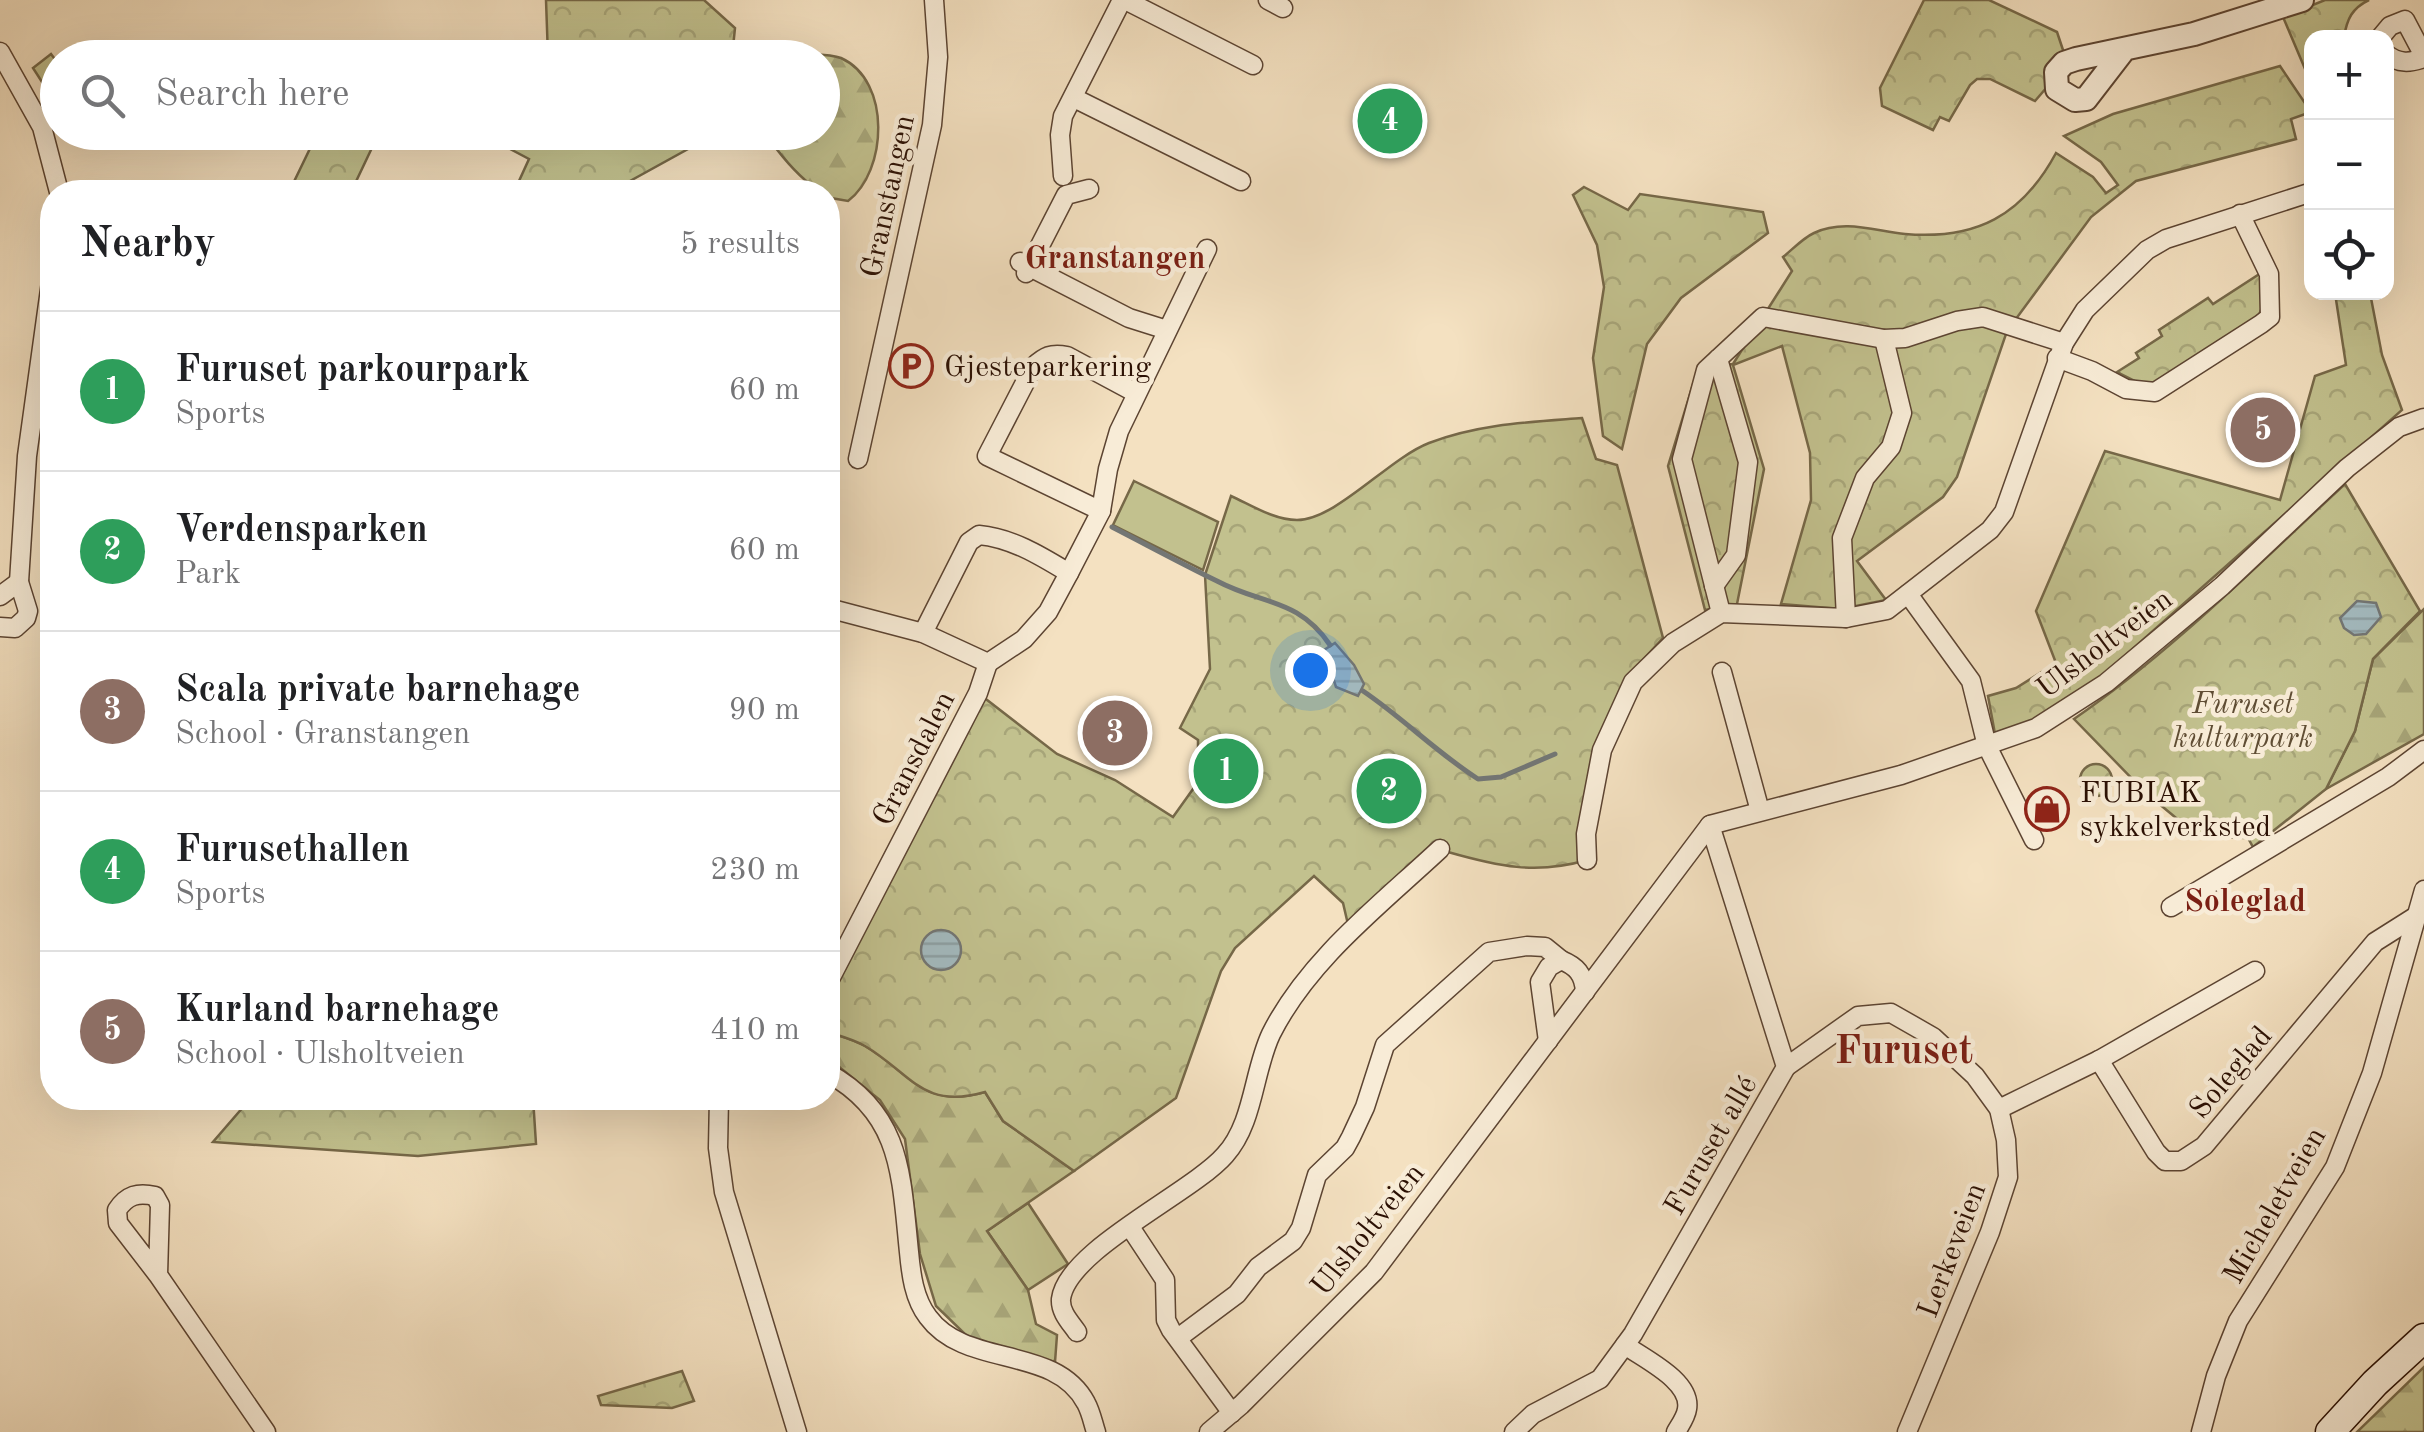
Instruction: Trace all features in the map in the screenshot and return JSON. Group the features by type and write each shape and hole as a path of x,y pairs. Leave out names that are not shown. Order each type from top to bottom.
{"main road":[{"path":"2330,1432 2424,1338"}],"street":[{"name":"Granstangen","path":"858,460 932,126 938,57 934,0"},
{"path":"1063,176 1063,116 1124,0 1254,66"},
{"path":"2123,50 2194,34 2302,0"},
{"path":"2387,30 2405,20 2424,57 2410,63 2394,60"},
{"path":"0,53 40,124"},
{"path":"1074,98 1240,181"},
{"path":"48,150 56,180"},
{"path":"1090,189 1066,195 1046,218 1025,268 1128,322 1167,330"},
{"path":"1587,860 1586,834 1602,750 1634,682 1673,643 1722,613 1846,618 1887,610 1990,530 2004,512 2061,350 2086,310 2147,250 2166,239 2304,194"},
{"path":"1722,613 1682,458 1706,370 1763,317 1884,339 1905,338 1983,317 2061,350 2126,389 2155,392 2270,317 2268,274 2240,214"},
{"path":"840,611 924,633 988,663 1024,638 1048,612 1101,511 1108,469 1136,393 1208,248"},
{"path":"1846,618 1842,538 1865,478 1891,447 1902,414 1884,339"},
{"path":"0,626 15,628 26,618 26,601 19,582 29,424 40,353"},
{"path":"1101,511 987,456 1033,366 1044,356 1067,356 1136,393"},
{"path":"1714,586 1736,555 1748,462 1718,359"},
{"name":"Ulsholtveien","path":"1208,1432 1374,1272 1710,825 1890,778 2036,728 2106,683 2222,586 2347,468 2399,427 2424,418"},
{"path":"924,633 969,542 979,535 994,536 1034,552 1069,573"},
{"path":"0,596 19,582"},
{"path":"1908,594 1970,681 1988,746 2034,840"},
{"name":"Gransdalen","path":"840,961 978,693 988,663"},
{"path":"1722,672 1760,810"},
{"path":"2171,907 2380,782 2424,750"},
{"name":"Furuset allé","path":"1514,1432 1533,1414 1600,1379 1625,1345 1786,1068 1710,825"},
{"path":"1078,1332 1062,1311 1064,1292 1092,1253 1224,1156 1245,1116 1270,1036 1284,1013 1328,955 1440,849"},
{"name":"Micheletveien","path":"2201,1432 2216,1376 2238,1321 2335,1167 2372,1073 2424,890"},
{"name":"Soleglad","path":"2098,1060 2156,1152 2166,1161 2181,1161 2204,1146 2376,942 2414,918"},
{"path":"1178,1338 1238,1294 1258,1267 1293,1241 1317,1175 1345,1148 1358,1122 1385,1046 1489,952 1545,947 1574,966 1584,980 1584,992"},
{"path":"1548,1041 1540,982 1549,967 1560,960"},
{"name":"Soleglad","path":"1999,1110 2098,1060 2254,970"},
{"name":"Lerkeveien","path":"1786,1068 1858,1016 1890,1014 1933,1037 1974,1076 1999,1110 2008,1177 1990,1232 1907,1432"},
{"path":"840,1081 876,1110 884,1128 901,1179 915,1292 928,1316 958,1341 1048,1370 1066,1380 1087,1404 1096,1432"},
{"path":"719,1110 718,1148 724,1192 797,1432"},
{"path":"1130,1227 1165,1280 1166,1320 1184,1351 1232,1413"},
{"path":"158,1275 266,1432"},
{"path":"1625,1345 1678,1383 1686,1396 1688,1408 1676,1432"}],"green space":[{"path":"546,0 704,0 735,28 734,40 547,40"},
{"path":"1924,0 1989,0 2057,32 2064,53 2047,87 2035,101 1990,79 1977,79 1949,121 1940,117 1933,130 1882,106 1880,88"},
{"path":"2325,0 2369,0 2351,15 2346,30 2304,30 2304,66 2283,17"},
{"path":"841,58 858,70 876,106 878,127 871,170 848,201 840,200 840,180 806,180 778,150 840,150"},
{"path":"2280,66 2304,102 2304,114 2291,119 2296,139 2136,181 2091,217 2007,331 1957,477 1943,497 1857,561 1886,600 1841,609 1781,604 1811,500 1810,453 1782,346 1733,365 1764,469 1737,604 1705,610 1668,466 1698,368 1733,364 1792,271 1783,257 1810,235 1837,227 1930,235 1975,228 2012,208 2043,175 2056,153 2093,177 2106,193 2118,185 2101,162 2064,136 2113,114"},
{"path":"309,150 371,150 357,180 295,180"},
{"path":"512,150 686,150 632,180 519,180 529,159"},
{"path":"1584,187 1628,210 1640,194 1763,212 1768,233 1681,298 1647,344 1622,449 1603,436 1593,358 1604,287 1597,245 1573,195"},
{"path":"2261,273 2263,305 2257,320 2155,384 2141,384 2117,372 2162,336 2159,330 2208,298 2213,304"},
{"path":"2336,300 2371,300 2382,355 2402,410 2101,677 2032,721 1995,734 1988,696 2016,688 2056,663 2036,611 2105,451 2280,500 2315,376 2346,365"},
{"path":"1582,418 1596,459 1617,465 1663,638 1629,675 1594,749 1587,860 1534,868 1448,852 1350,933 1343,903 1314,876 1235,948 1221,971 1176,1098 1074,1171 1003,1121 985,1092 964,1096 932,1093 865,1046 840,1036 840,960 978,693 1057,754 1115,780 1173,817 1198,782 1198,740 1180,728 1210,669 1205,575 1231,496 1280,518 1312,517 1345,500 1429,443 1485,428"},
{"path":"1134,481 1218,522 1203,570 1113,525"},
{"name":"Furuset kulturpark","path":"2345,484 2420,611 2373,659 2355,731 2326,789 2253,847 2248,838 2199,837 2146,793 2074,719 2180,636"},
{"path":"2424,609 2424,734 2326,789 2355,731 2373,659"},
{"path":"2096,764 2107,769 2112,780 2107,791 2096,796 2085,791 2080,780 2085,769"},
{"path":"840,1036 865,1046 932,1092 964,1096 985,1092 1003,1121 1074,1171 987,1231 1028,1290 1036,1324 1057,1335 1055,1362 970,1339 936,1306 920,1254 905,1139 880,1100 840,1068"},
{"path":"241,1110 534,1110 536,1144 418,1156 213,1142"},
{"path":"1028,1203 1068,1264 1028,1290 987,1231"},
{"path":"2424,1367 2424,1432 2357,1432"},
{"path":"682,1371 694,1401 672,1408 601,1405 598,1396"}],"water":[{"path":"2357,601 2376,603 2381,617 2366,634 2354,635 2344,628 2340,618"},
{"path":"1335,643 1364,684 1358,696 1336,687 1324,650"},
{"path":"941,930 955,936 961,950 955,964 941,970 927,964 921,950 927,936"}],"waterway":[{"path":"1112,527 1233,589 1292,610 1330,645"},
{"path":"1363,691 1478,779 1501,777 1555,754"}],"place":[{"name":"Furusethallen","path":"1390,121"},
{"name":"Gjesteparkering","path":"911,366"},
{"name":"Kurland barnehage","path":"2263,430"},
{"name":"Scala private barnehage","path":"1115,733"},
{"name":"Furuset parkourpark","path":"1226,771"},
{"name":"Verdensparken","path":"1389,791"},
{"name":"FUBIAK sykkelverksted","path":"2047,809"}],"district":[{"name":"Granstangen","path":"1115,257"},
{"name":"Soleglad","path":"2245,900"},
{"name":"Furuset","path":"1904,1049"}]}
